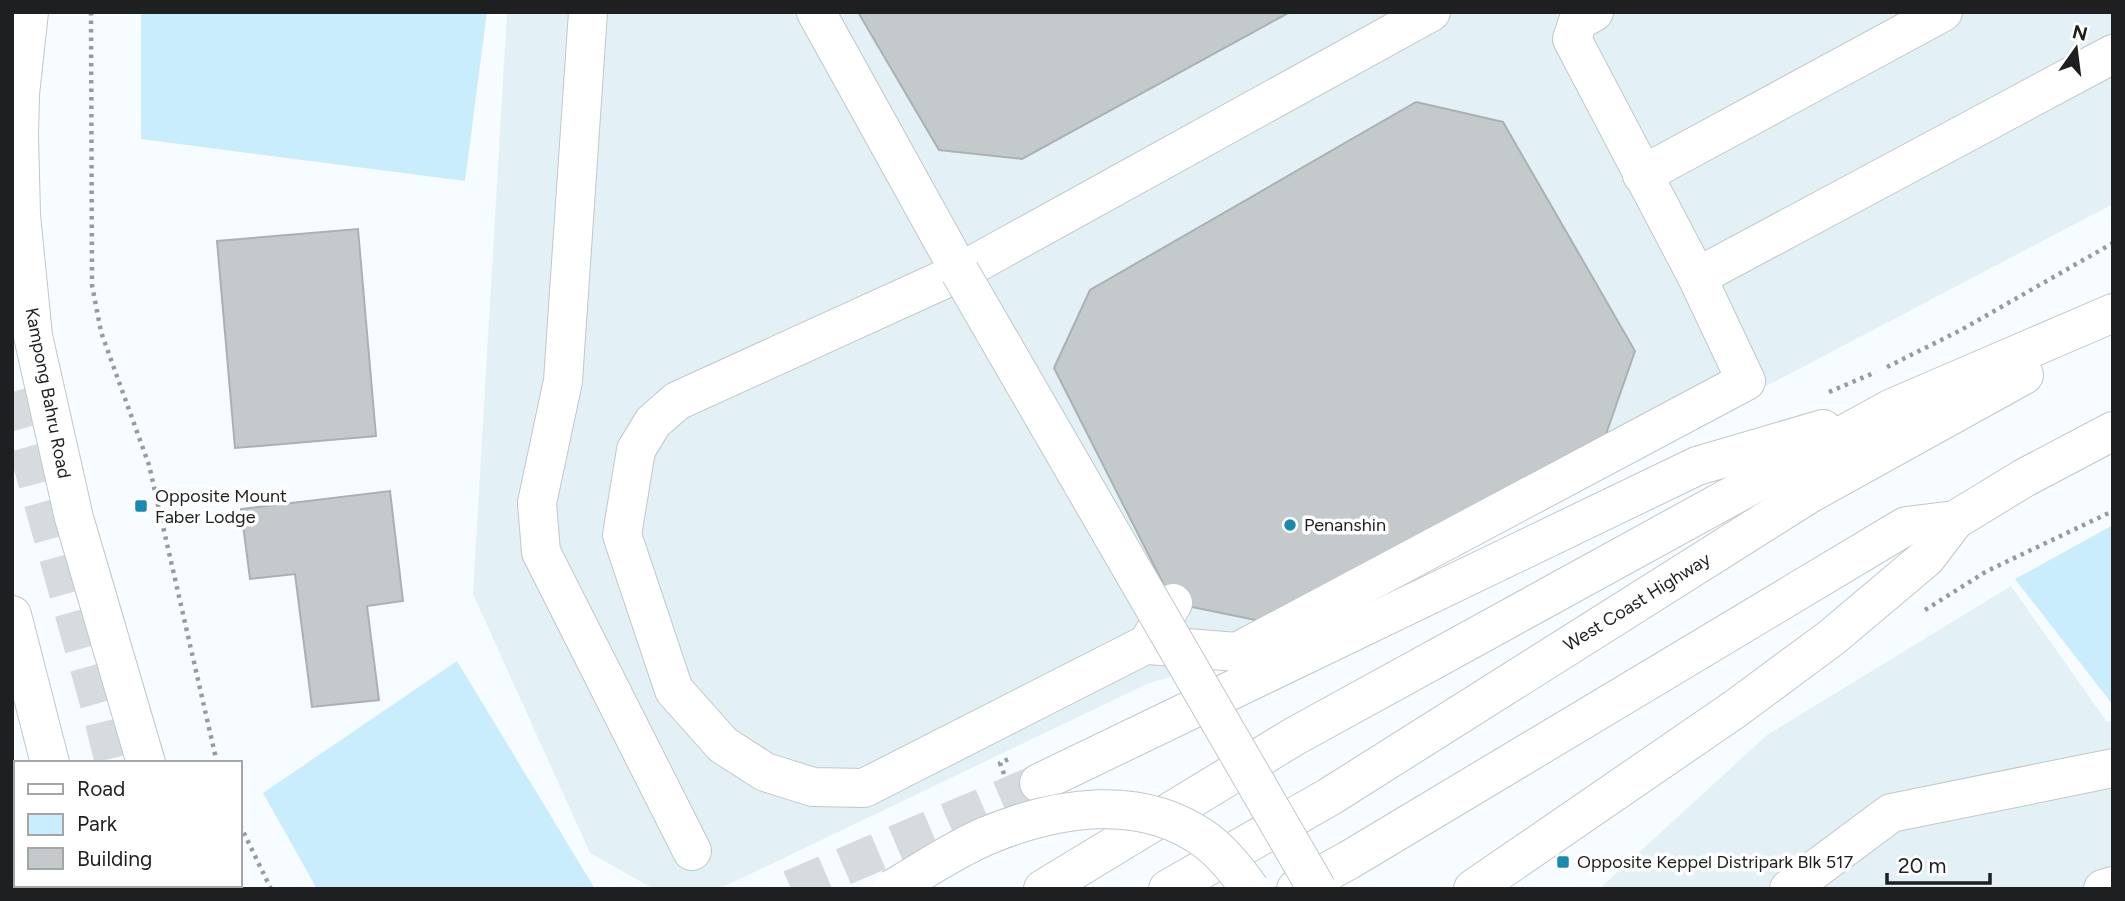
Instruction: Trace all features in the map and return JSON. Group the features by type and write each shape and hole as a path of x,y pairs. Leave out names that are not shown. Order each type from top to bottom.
{"main road":[{"name":"Kampong Bahru Road","path":"29,12 17,53 21,215 33,336 74,518 145,761"},
{"path":"587,12 563,381 537,503 541,552 692,851"},
{"path":"816,12 960,272 1317,889"},
{"path":"1431,12 960,272 677,401 653,422 636,450 622,535 674,690 723,745 765,772 813,787 864,788 1147,645 1237,652 1746,381 1698,277 1572,39 1578,21 1594,12"},
{"path":"1642,175 1944,12"},
{"path":"1698,277 2112,57"},
{"path":"1043,889 1295,736 1892,408 2113,313"},
{"name":"West Coast Highway","path":"1168,889 1328,797 1809,494 2113,326"},
{"path":"1038,783 1697,466 1892,408"},
{"path":"1473,889 1735,709 1831,638 1926,558 1955,520 2024,478 2113,431"},
{"path":"1296,889 1349,860 1906,526 1955,520"},
{"path":"1147,645 1173,603"},
{"path":"12,615 49,761"},
{"path":"1789,889 1891,813 2113,768"},
{"path":"892,889 983,837 1029,820 1097,808 1138,812 1177,824 1207,841 1250,889"},
{"path":"2103,889 2113,886"}],"path":[{"path":"91,12 92,285 101,332 149,465 217,761"},
{"path":"242,829 271,889"}],"shaded area":[{"path":"507,12 2113,12 2113,204 1515,518 1240,657 1149,683 719,889 654,889 590,853 473,594"},
{"path":"2011,586 2107,722 2113,720 2113,889 1599,889 1767,735"}],"green space":[{"path":"141,12 487,12 465,181 141,139"},
{"path":"2113,525 2113,705 2015,579"},
{"path":"457,661 595,889 317,889 263,793"}],"building":[{"path":"858,12 1290,12 1022,159 939,150"},
{"path":"1416,102 1503,122 1635,351 1606,434 1260,621 1173,603 1054,368 1090,290"},
{"path":"358,229 376,436 235,448 217,241"},
{"path":"390,491 403,601 367,606 379,700 312,707 295,574 250,579 241,509"}],"tunnel":[{"path":"12,392 114,761"},
{"path":"791,889 1039,783"}],"place":[{"name":"Opposite Mount Faber Lodge","path":"141,506"},
{"name":"Penanshin","path":"1290,525"},
{"name":"Opposite Keppel Distripark Blk 517","path":"1563,862"}]}
